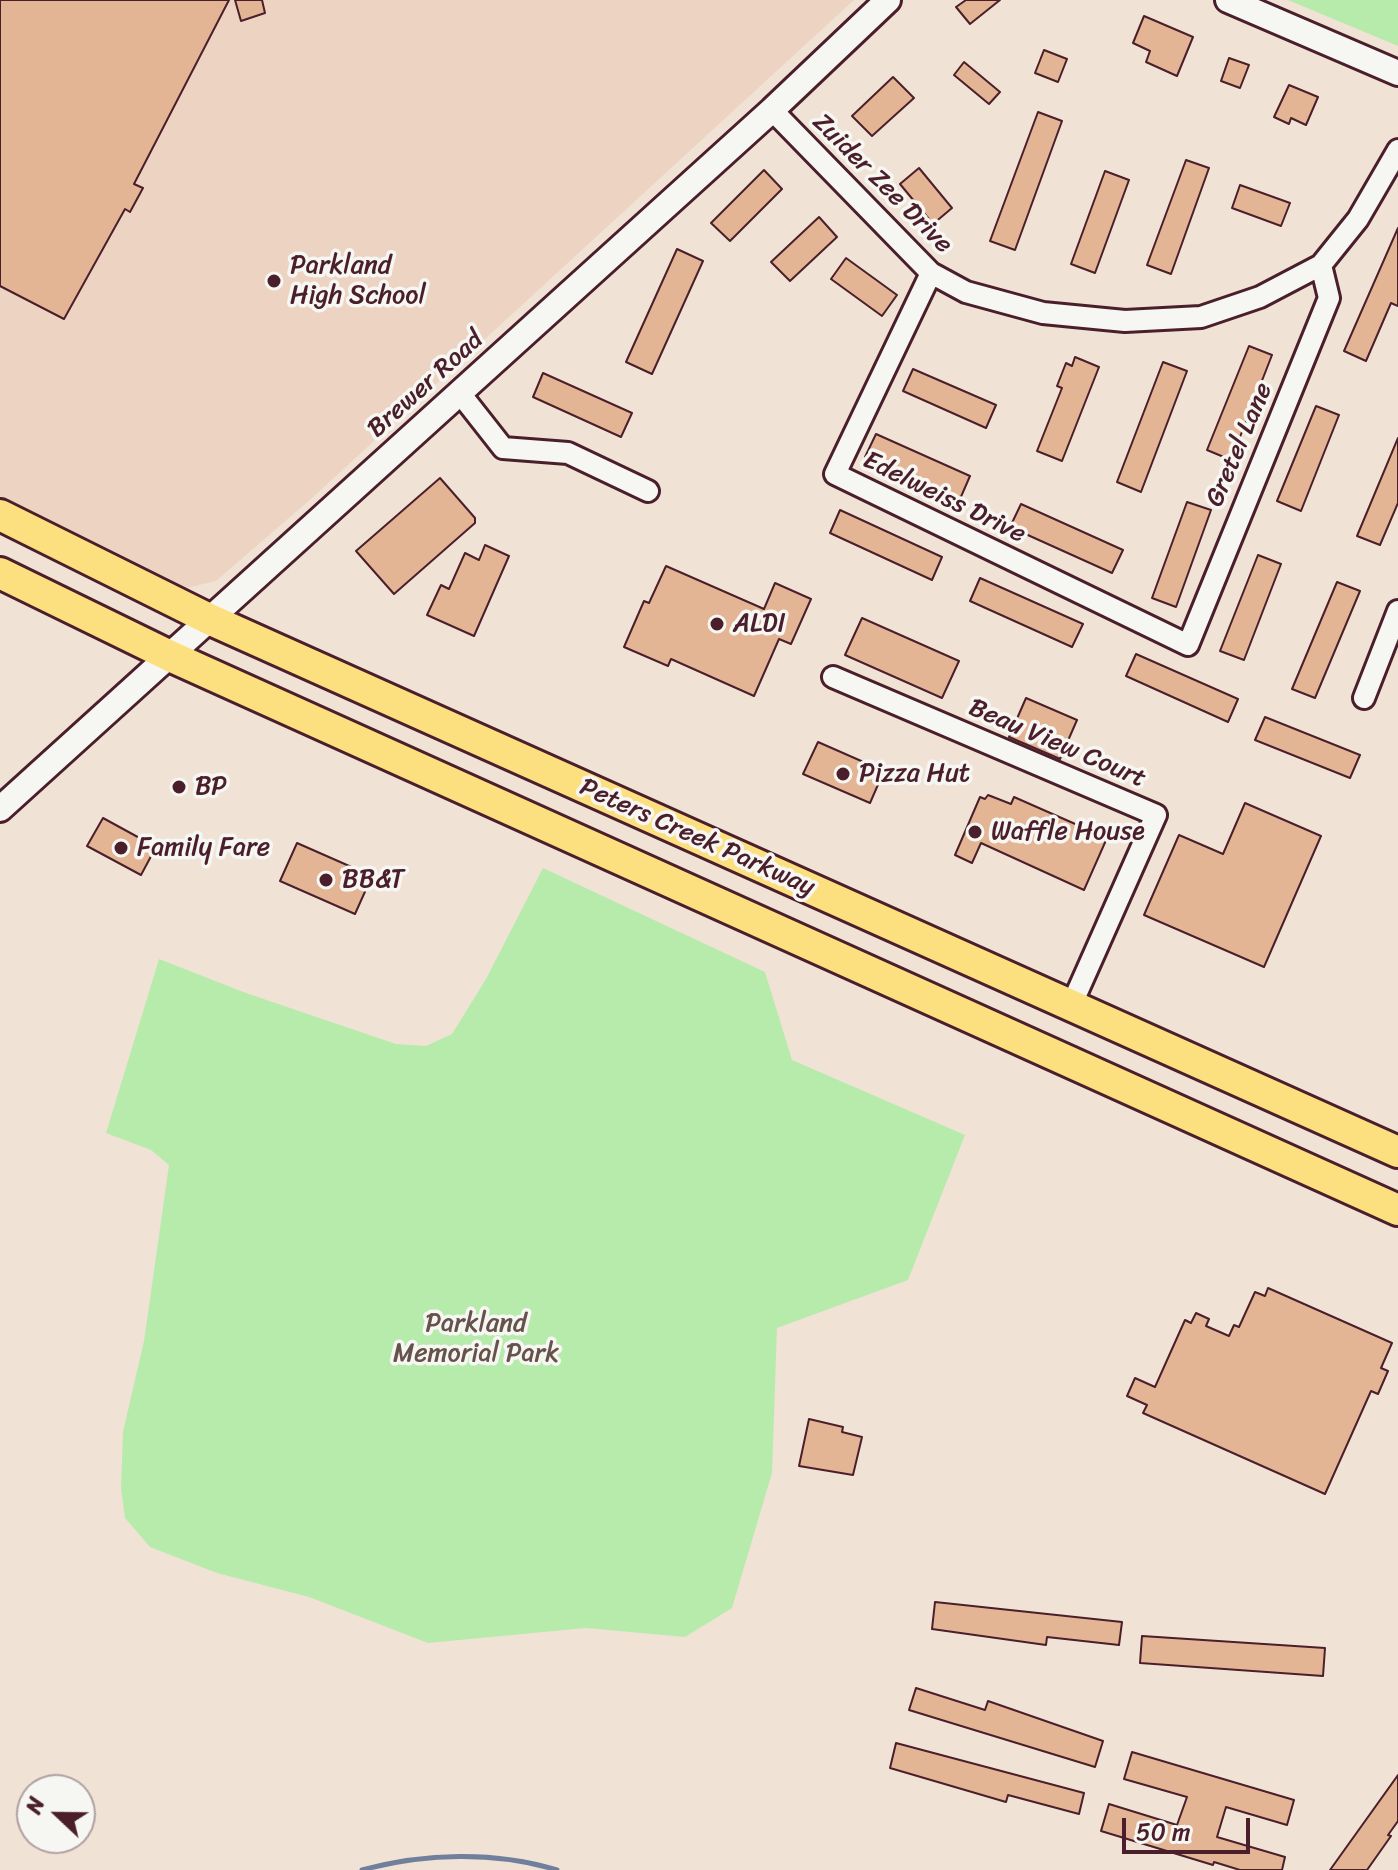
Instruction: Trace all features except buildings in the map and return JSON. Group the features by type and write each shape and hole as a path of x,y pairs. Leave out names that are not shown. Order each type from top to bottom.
{"main road":[{"name":"Peters Creek Parkway","path":"0,515 209,619 1398,1152"},
{"name":"Peters Creek Parkway","path":"0,573 170,656 1398,1210"},
{"path":"433,774 612,836 702,875 721,848"}],"street":[{"name":"Brewer Road","path":"0,809 772,110 888,0"},
{"path":"1228,0 1398,73"},
{"name":"Zuider Zee Drive","path":"772,110 931,273 966,292 1043,313 1125,321 1201,317 1260,297 1321,265 1390,187 1398,150"},
{"name":"Gretel Lane","path":"1188,645 1329,298 1321,265"},
{"name":"Edelweiss Drive","path":"931,273 835,474 1188,645"},
{"path":"459,392 503,448 568,453 648,491"},
{"path":"1364,698 1398,611"},
{"name":"Beau View Court","path":"833,677 1156,815 1071,1006"}],"shaded area":[{"name":"Parkland High School","path":"0,0 854,0 312,498 216,581 178,590 0,497"}],"green space":[{"path":"1288,0 1398,0 1398,46"},
{"name":"Parkland Memorial Park","path":"543,868 765,972 792,1060 965,1135 908,1280 777,1328 772,1473 732,1608 685,1637 586,1628 428,1643 309,1597 217,1573 150,1547 125,1518 121,1488 123,1432 144,1341 169,1165 151,1150 106,1133 159,959 246,993 396,1044 426,1046 452,1034 486,979"}],"waterway":[{"path":"362,1870 410,1860 460,1856 509,1860 557,1870"}],"place":[{"name":"Parkland High School","path":"274,281"},
{"name":"ALDI","path":"717,624"},
{"name":"Pizza Hut","path":"843,774"},
{"name":"BP","path":"179,787"},
{"name":"Waffle House","path":"975,832"},
{"name":"Family Fare","path":"121,848"},
{"name":"BB&T","path":"326,880"}]}
